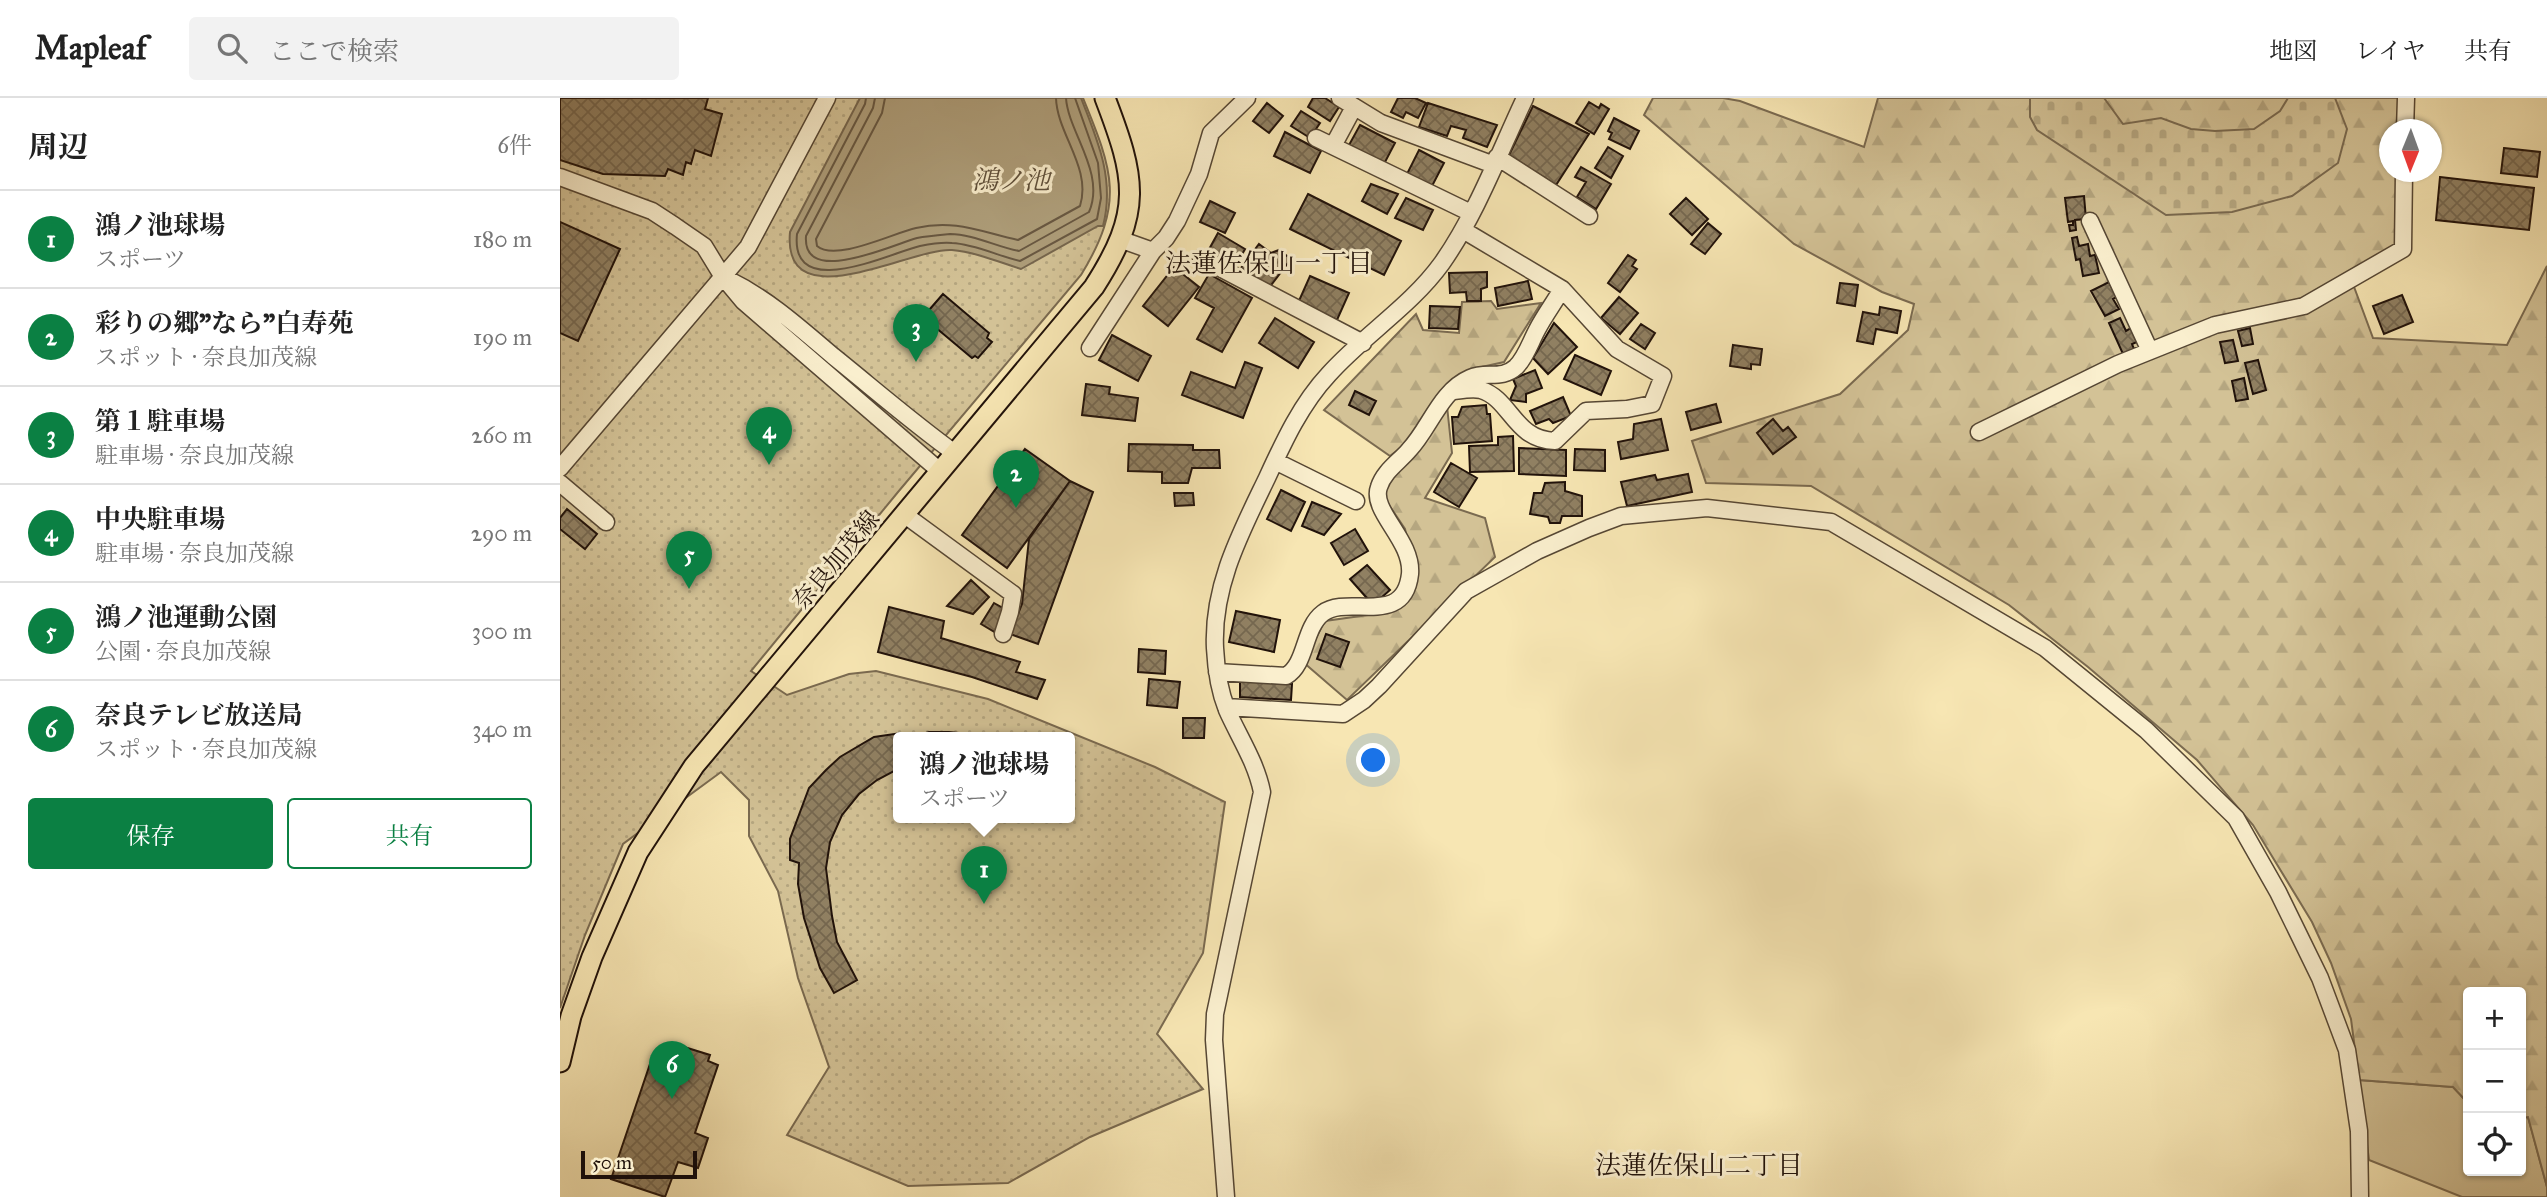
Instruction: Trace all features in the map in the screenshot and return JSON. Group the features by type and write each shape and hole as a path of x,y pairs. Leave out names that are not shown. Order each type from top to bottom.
{"main road":[{"name":"奈良加茂線","path":"560,1062 572,1016 593,957 638,852 694,766 1094,287 1122,240 1129,208 1129,184 1123,144 1105,98"}],"street":[{"path":"560,468 748,247 827,98"},
{"path":"1090,348 1153,251 1177,221 1199,174 1211,133 1247,98"},
{"path":"1226,1197 1214,1041 1215,1014 1262,792 1256,767 1226,707 1217,672 1215,624 1221,586 1241,532 1275,461 1312,394 1331,371 1403,307 1440,265 1463,230 1525,98"},
{"path":"2405,119 2406,98"},
{"path":"1333,146 1347,102 1381,123 1496,161 1589,216"},
{"path":"1316,138 1471,213"},
{"path":"560,177 652,211 704,246 723,277 743,301 941,472"},
{"path":"1979,432 2118,364 2215,325 2304,306 2403,249 2404,182"},
{"path":"2090,221 2150,351"},
{"path":"1454,391 1478,389 1491,394 1520,425 1540,441 1555,441 1586,411 1627,410 1652,404 1663,376 1617,349 1562,289 1463,230"},
{"path":"1122,240 1153,251"},
{"path":"1201,258 1363,343"},
{"path":"723,277 752,291 956,454"},
{"path":"1217,672 1286,676 1294,668 1309,633 1324,612 1332,608 1380,606 1398,599 1408,584 1410,564 1405,545 1378,500 1379,487 1387,473 1411,448 1437,410 1454,391 1472,377 1499,376 1516,366 1525,356 1562,289"},
{"path":"1275,461 1356,501"},
{"path":"560,482 607,522"},
{"path":"1226,707 1343,714 1379,686 1466,591 1537,551 1621,516 1707,508 1831,522 2045,648 2146,730 2236,818 2278,892 2320,978 2347,1050 2359,1130 2360,1197"},
{"path":"905,515 1013,594 1003,634"}],"green space":[{"path":"560,98 1083,98 1102,146 1110,187 1104,227 1081,275 751,671 787,695 849,674 876,671 988,699 1069,732 893,732 893,823 1075,823 1075,734 1155,767 1225,802 1203,953 1157,1034 1203,1089 1090,1137 1008,1183 908,1186 787,1135 829,1067 798,978 778,891 749,836 749,800 721,772 623,844 585,935 560,1008"},
{"path":"1653,98 1723,98 1740,101 1864,147 1878,98 2402,98 2402,119 2379,119 2379,182 2401,182 2400,243 2350,276 2373,338 2507,345 2547,266 2547,1187 2526,1117 2526,987 2463,987 2463,1098 2453,1087 2359,1080 2351,1019 2331,963 2312,922 2253,825 2197,760 2088,667 2009,605 1811,486 1706,483 1692,441 1840,394 1908,330 1914,304 1882,292 1794,244 1644,115"},
{"path":"2030,98 2104,98 2123,124 2161,118 2191,129 2215,131 2254,129 2280,111 2288,98 2335,98 2347,129 2338,163 2292,196 2232,212 2166,215 2037,130 2030,117"},
{"path":"1491,301 1497,309 1541,303 1504,362 1473,369 1408,442 1390,456 1324,410 1416,314 1423,330 1459,333 1462,302"},
{"path":"1447,406 1452,453 1425,498 1485,518 1495,557 1347,700 1303,662 1325,621 1382,613 1416,578 1405,529 1385,499 1384,489"},
{"path":"2359,1080 2453,1087 2463,1098 2463,1176 2526,1176 2528,1117 2547,1187 2547,1197 2462,1197 2369,1160"}],"water":[{"name":"鴻ノ池","path":"860,98 1081,98 1099,145 1106,177 1103,226 1098,226 1021,269 952,250 933,252 853,274 827,276 806,272 793,258 790,232"}],"building":[{"path":"560,98 708,98 705,109 722,114 711,156 695,150 691,164 686,162 683,175 668,169 665,176 603,174 560,160"},
{"path":"1313,98 1325,98 1339,107 1330,121 1308,107"},
{"path":"1398,98 1415,98 1426,103 1418,118 1406,112 1403,118 1391,112"},
{"path":"1589,102 1599,108 1601,104 1609,109 1594,134 1576,123"},
{"path":"1267,103 1283,116 1269,133 1253,121"},
{"path":"1428,103 1497,125 1487,147 1463,138 1466,130 1451,126 1447,136 1419,127"},
{"path":"1533,106 1589,134 1556,185 1509,155"},
{"path":"1301,111 1320,123 1310,138 1291,126"},
{"path":"1614,118 1639,131 1630,149 1609,139 1612,133 1608,131"},
{"path":"1360,125 1395,143 1384,164 1349,145"},
{"path":"1285,132 1321,151 1310,173 1274,156"},
{"path":"1608,147 1623,156 1611,178 1595,168"},
{"path":"2504,148 2540,152 2537,177 2501,173"},
{"path":"1419,150 1444,163 1431,188 1406,176"},
{"path":"1581,167 1611,184 1596,209 1577,197 1586,182 1575,177"},
{"path":"2442,177 2534,188 2529,230 2436,220"},
{"path":"1371,184 1398,194 1387,214 1362,201"},
{"path":"1308,194 1401,241 1384,275 1290,229"},
{"path":"2084,196 2086,219 2075,220 2076,230 2070,231 2069,225 2073,225 2073,221 2068,222 2065,198"},
{"path":"1406,198 1433,210 1423,230 1395,218"},
{"path":"1686,198 1708,219 1692,235 1670,214"},
{"path":"1210,201 1235,213 1225,233 1200,222"},
{"path":"560,222 620,249 578,341 560,333"},
{"path":"1708,223 1721,234 1705,254 1691,244"},
{"path":"1218,233 1245,249 1234,269 1207,253"},
{"path":"2077,237 2079,246 2088,244 2090,256 2095,255 2099,273 2083,276 2080,259 2076,260 2072,238"},
{"path":"1259,244 1271,253 1279,250 1291,259 1269,288 1241,268"},
{"path":"1628,255 1636,260 1632,266 1637,269 1620,292 1608,283"},
{"path":"1174,267 1199,287 1168,326 1143,306"},
{"path":"1487,272 1487,287 1481,289 1481,301 1467,301 1466,292 1450,293 1449,273"},
{"path":"1209,274 1252,298 1222,352 1197,339 1214,308 1195,298"},
{"path":"1310,276 1349,293 1337,320 1298,303"},
{"path":"1528,281 1532,299 1498,306 1495,288"},
{"path":"2109,282 2117,297 2113,299 2119,309 2105,316 2091,291"},
{"path":"1840,283 1858,285 1855,306 1837,303"},
{"path":"943,294 989,333 987,338 992,342 978,358 972,358 923,317"},
{"path":"2402,295 2413,322 2384,334 2373,306"},
{"path":"1619,297 1638,313 1620,334 1601,318"},
{"path":"1430,306 1460,307 1458,329 1429,328"},
{"path":"1880,307 1901,311 1897,333 1876,329 1873,344 1857,341 1863,312 1879,315"},
{"path":"1275,318 1314,342 1298,368 1259,343"},
{"path":"2120,318 2126,331 2131,328 2137,342 2132,344 2134,349 2123,354 2109,323"},
{"path":"1554,323 1577,347 1548,374 1533,358"},
{"path":"1641,324 1655,333 1645,349 1630,339"},
{"path":"2250,328 2253,344 2242,346 2238,331"},
{"path":"1112,335 1151,356 1138,381 1099,360"},
{"path":"2233,340 2238,361 2225,363 2220,342"},
{"path":"1733,345 1762,349 1760,365 1751,364 1751,369 1730,366"},
{"path":"1575,355 1611,371 1601,395 1564,379"},
{"path":"2258,360 2266,390 2253,394 2245,363"},
{"path":"1245,362 1262,368 1243,418 1182,395 1191,372 1235,388"},
{"path":"1535,370 1542,388 1526,394 1526,402 1510,400 1516,386 1513,379"},
{"path":"2244,378 2248,399 2236,401 2232,381"},
{"path":"1086,384 1110,387 1109,394 1138,398 1135,421 1082,415"},
{"path":"1355,391 1376,401 1369,415 1349,405"},
{"path":"1563,397 1571,416 1553,423 1549,419 1536,424 1530,411"},
{"path":"1716,404 1721,422 1691,430 1686,412"},
{"path":"1486,405 1487,414 1490,414 1492,441 1454,444 1452,417 1458,417 1462,407"},
{"path":"1661,419 1668,450 1621,459 1618,442 1633,439 1634,424"},
{"path":"1773,419 1783,431 1788,427 1796,437 1773,454 1757,433"},
{"path":"1513,436 1514,471 1470,472 1469,446 1498,445 1498,437"},
{"path":"1129,444 1193,445 1193,450 1219,450 1220,468 1192,468 1188,483 1162,483 1162,472 1128,471"},
{"path":"1519,448 1566,450 1566,476 1519,474"},
{"path":"1025,449 1070,481 1007,568 962,535"},
{"path":"1575,449 1605,450 1605,471 1574,470"},
{"path":"1451,463 1477,478 1459,507 1434,492"},
{"path":"1688,474 1692,492 1627,506 1621,482 1655,475 1657,480"},
{"path":"1070,481 1093,492 1038,644 1010,634 1022,604 1029,539"},
{"path":"1565,482 1565,491 1582,496 1582,516 1562,516 1560,523 1550,523 1548,517 1530,514 1534,493 1542,493 1545,483"},
{"path":"1281,490 1305,502 1291,531 1267,519"},
{"path":"1174,493 1193,493 1194,505 1175,506"},
{"path":"1312,502 1341,514 1324,535 1302,526"},
{"path":"567,509 597,534 585,549 560,529 560,518"},
{"path":"1355,529 1368,551 1344,565 1331,543"},
{"path":"1367,565 1390,590 1373,605 1350,579"},
{"path":"971,580 989,597 973,614 947,606"},
{"path":"994,603 1010,612 998,634 981,624"},
{"path":"889,607 944,621 941,638 1020,662 1016,672 1045,680 1037,699 972,677 878,652"},
{"path":"1236,611 1280,620 1274,652 1229,642"},
{"path":"1326,634 1349,642 1340,667 1317,659"},
{"path":"1139,649 1166,651 1165,674 1138,672"},
{"path":"1149,679 1180,682 1177,708 1147,705"},
{"path":"1240,681 1292,684 1291,700 1240,697"},
{"path":"1183,718 1205,718 1204,738 1183,738"},
{"path":"893,734 893,772 859,794 842,815 830,842 826,868 837,942 857,980 834,993 820,968 804,918 798,884 799,863 790,860 790,839 809,788 840,757 874,737"},
{"path":"681,1046 710,1055 708,1061 718,1065 695,1133 708,1138 698,1168 678,1162 665,1197 611,1179 651,1061 661,1064 665,1051 678,1055"}],"place":[{"name":"第１駐車場","path":"916,362"},
{"name":"中央駐車場","path":"769,465"},
{"name":"彩りの郷”なら”白寿苑","path":"1016,508"},
{"name":"鴻ノ池運動公園","path":"689,589"},
{"name":"鴻ノ池球場","path":"984,904"},
{"name":"奈良テレビ放送局","path":"672,1099"}],"district":[{"name":"法蓮佐保山一丁目","path":"1269,263"},
{"name":"法蓮佐保山二丁目","path":"1699,1165"}]}
